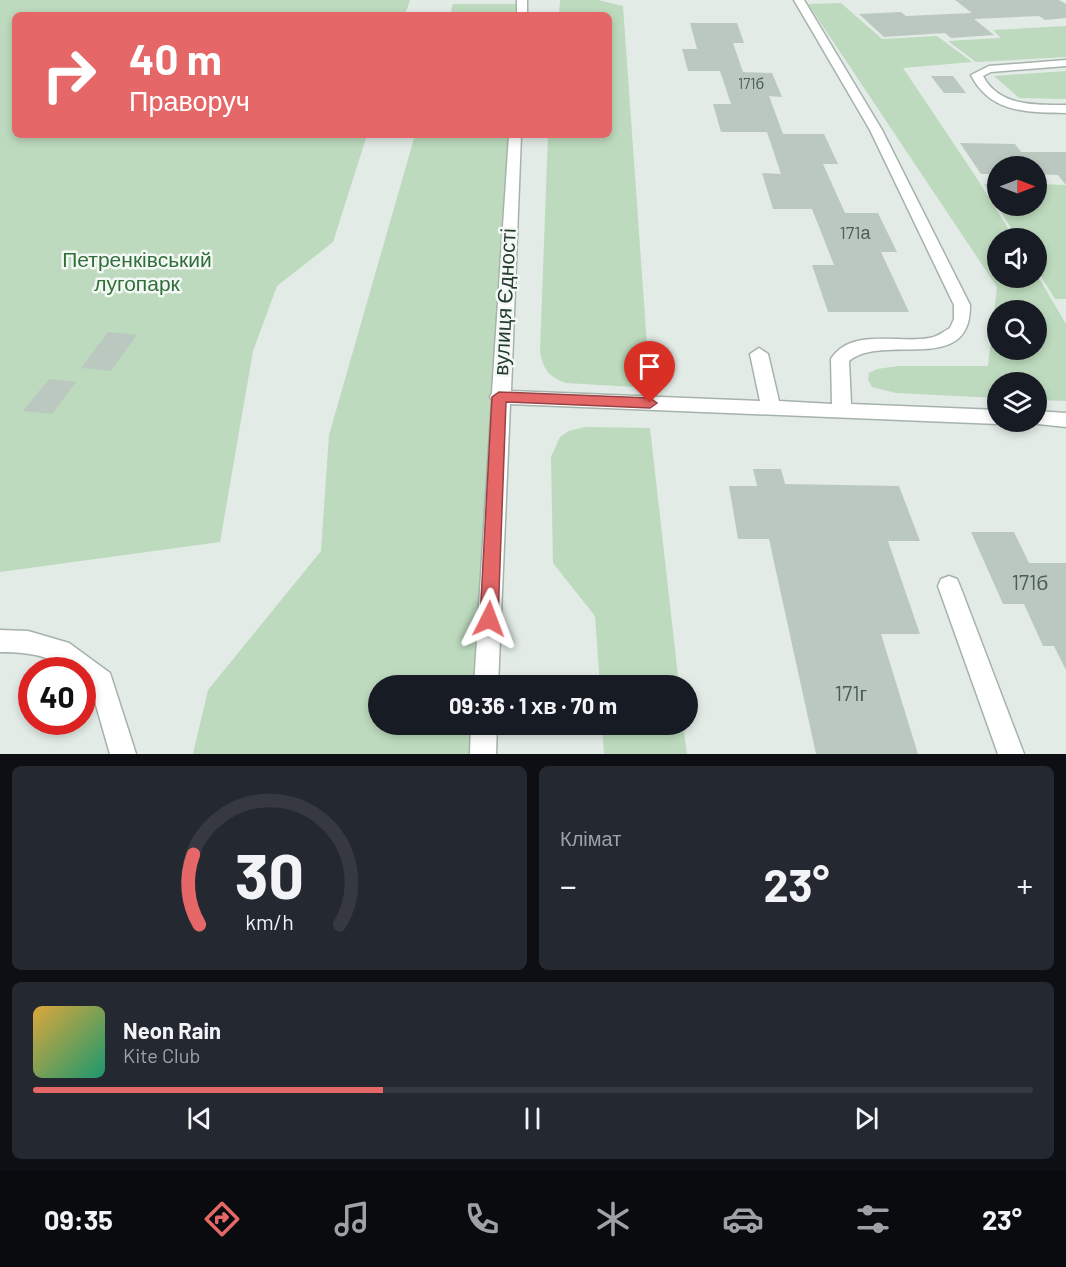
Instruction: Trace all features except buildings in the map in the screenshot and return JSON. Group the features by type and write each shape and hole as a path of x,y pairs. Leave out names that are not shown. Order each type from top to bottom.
{"street":[{"path":"799,0 883,144 962,312 957,331 938,343 928,346 876,344 858,347 845,353 840,359 842,411"},
{"path":"1066,63 989,69 977,75 991,93 1009,104 1029,108 1066,109"},
{"name":"вулиця Єдності","path":"486,675 514,138"},
{"path":"759,354 771,408"},
{"path":"499,397 987,417"},
{"path":"1047,419 1066,420"},
{"path":"949,586 1011,754"},
{"path":"0,641 28,642 61,651 101,681 123,754"},
{"path":"483,754 484,735"}],"green space":[{"name":"Петренківський лугопарк","path":"0,0 410,0 406,12 12,12 12,138 366,138 333,242 277,286 253,351 220,542 0,572"},
{"path":"560,0 598,0 623,6 650,388 566,383 551,375 541,358 548,138 612,138 612,12 559,12"},
{"path":"841,3 882,39 937,36 972,62 903,68 987,195 987,216 1000,216 1008,228 987,228 987,272 808,4"},
{"path":"453,4 523,4 522,12 451,12"},
{"path":"1066,26 1066,57 976,62 948,41 1001,38 993,30"},
{"path":"1066,71 1066,99 1019,98 994,76"},
{"path":"414,138 516,138 488,675 368,675 368,735 485,735 484,754 193,754 208,690 321,551 329,435"},
{"path":"1047,184 1066,185 1066,299 1055,299 1047,286 1047,228 1011,228 1004,216 1047,216"},
{"path":"997,288 1045,288 1066,324 1066,401 1047,400 1047,372 987,372 987,398 896,393 872,387 868,380 869,373 877,369 899,366 988,366 989,360 1047,360 1047,300 996,300"},
{"path":"585,427 650,428 678,675 599,675 595,616 553,563 551,457 560,437 569,431"},
{"path":"603,735 684,735 687,754 604,754"}],"route":[{"path":"489,619 499,397 650,403"}]}
